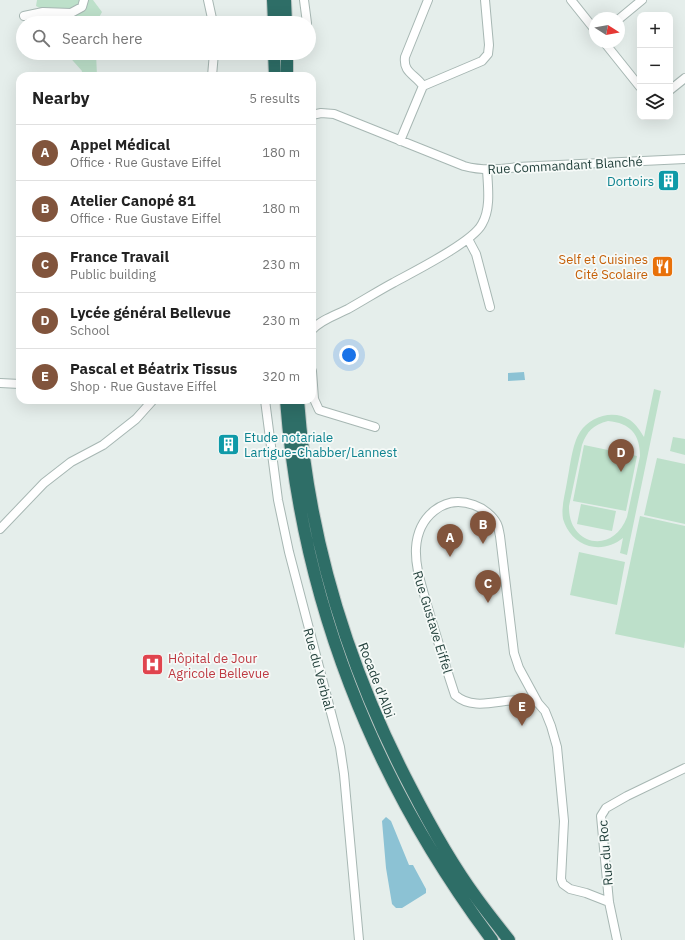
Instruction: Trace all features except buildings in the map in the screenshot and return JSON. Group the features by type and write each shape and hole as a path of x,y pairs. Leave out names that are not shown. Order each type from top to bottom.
{"highway":[{"path":"273,0 274,16"},
{"path":"285,0 286,16"},
{"path":"274,60 275,72"},
{"path":"287,60 288,72"},
{"name":"Rocade d'Albi","path":"286,404 288,432 297,494 311,564 328,624 347,679 376,748 414,822 465,904 492,940"},
{"name":"Rocade d'Albi","path":"298,404 309,491 321,548 333,595 366,695 393,754 428,821 475,896 508,940"}],"street":[{"path":"24,16 43,12 71,13 82,8 84,0"},
{"path":"208,0 211,16"},
{"path":"304,0 306,16"},
{"path":"423,86 407,71 404,62 428,0"},
{"path":"400,141 423,86 482,61 488,54 490,45 485,0"},
{"path":"571,0 589,22"},
{"path":"625,14 642,0"},
{"path":"609,48 638,84"},
{"path":"212,72 213,60"},
{"path":"673,88 685,78"},
{"name":"Rue Commandant Blanché","path":"316,114 334,114 464,166 487,170 685,158"},
{"path":"316,325 348,309 468,238 481,226 486,214 488,193 487,170"},
{"path":"468,238 476,254 490,307"},
{"path":"0,382 16,384"},
{"path":"316,403 319,410 375,427"},
{"path":"0,529 44,483 71,462 103,445 136,419 149,404"},
{"name":"Rue du Verbial","path":"266,404 278,500 289,552 340,747 344,774 359,940"},
{"name":"Rue Gustave Eiffel","path":"538,703 518,700 481,704 468,703 456,695 440,648 416,566 416,547 421,528 429,516 443,505 464,502 480,507 490,515 497,524 500,536 514,653 519,668 538,703 547,716 557,748 564,816 561,879 563,884 570,889 610,902"},
{"name":"Rue du Roc","path":"617,940 610,902 601,816 606,808 627,796 685,768"}],"green space":[{"path":"37,0 93,0 102,12 100,16 55,16 36,6"},
{"path":"72,60 96,60 97,72 82,71"},
{"path":"654,389 661,391 627,555 620,553 623,538 611,545 602,547 593,547 580,542 567,528 563,519 562,510 573,449 580,432 584,426 596,418 617,415 630,420 644,437","holes":["608,421 616,422 628,427 636,436 640,448 640,456 627,517 620,529 612,537 602,541 592,541 583,537 576,530 571,520 569,506 582,445 588,432 598,424"]},
{"path":"673,437 685,439 685,455 670,451"},
{"path":"584,445 637,456 626,511 573,501"},
{"path":"657,458 685,464 685,524 644,515"},
{"path":"581,504 616,511 612,531 577,524"},
{"path":"640,516 685,526 684,648 615,634"},
{"path":"579,552 625,562 617,605 570,595"}],"water":[{"path":"524,372 525,380 508,381 508,373"},
{"path":"386,817 391,821 409,865 413,865 426,889 426,893 402,908 396,908 392,904 386,868 382,821"}],"place":[{"name":"Dortoirs","path":"669,181"},
{"name":"Self et Cuisines Cité Scolaire","path":"663,266"},
{"name":"Etude notariale Lartigue-Chabber/Lannest","path":"229,444"},
{"name":"Lycée général Bellevue","path":"621,472"},
{"name":"Atelier Canopé 81","path":"483,544"},
{"name":"Appel Médical","path":"450,557"},
{"name":"France Travail","path":"488,603"},
{"name":"Hôpital de Jour Agricole Bellevue","path":"152,665"},
{"name":"Pascal et Béatrix Tissus","path":"522,726"}]}
